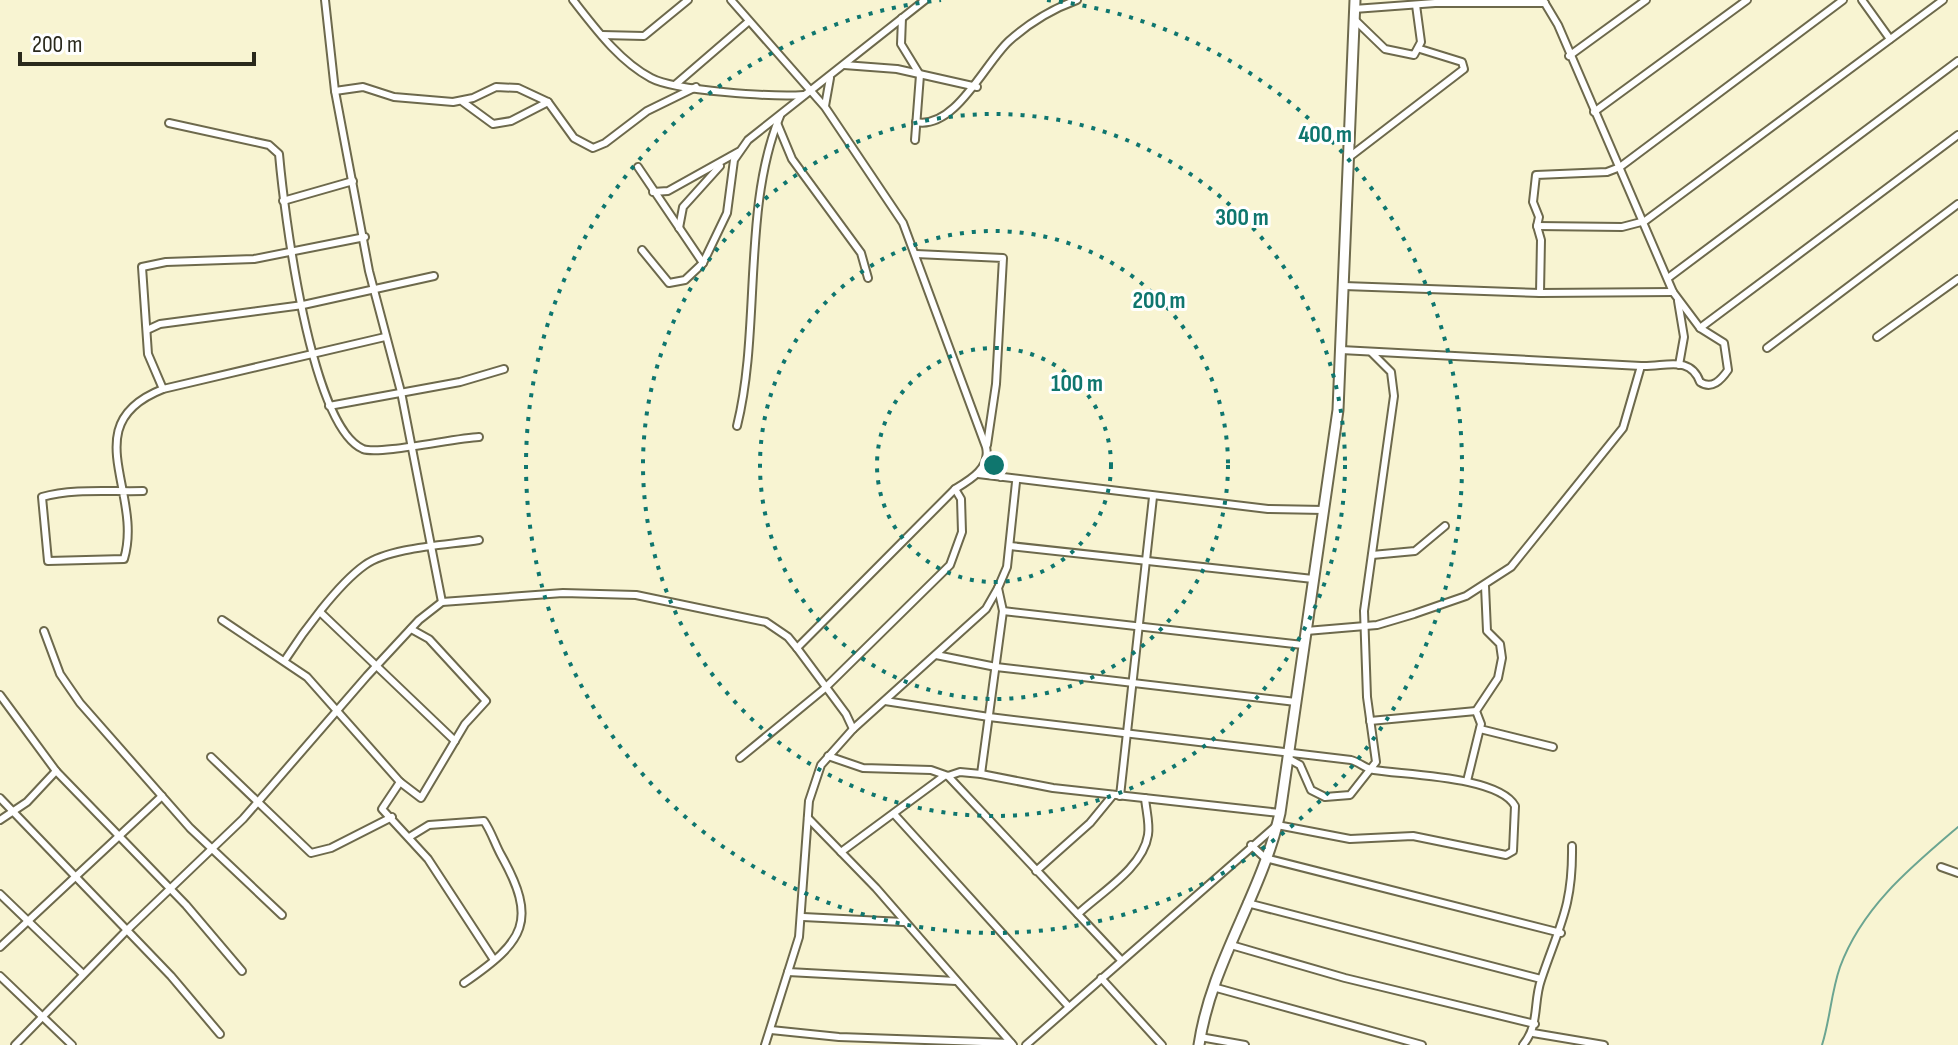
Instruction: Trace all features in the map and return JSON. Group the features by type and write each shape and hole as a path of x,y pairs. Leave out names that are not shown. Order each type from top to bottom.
{"street":[{"path":"325,0 335,91 373,288 401,392 442,602"},
{"path":"573,0 602,35 647,75 692,86 806,93"},
{"path":"602,35 644,36 688,0"},
{"path":"731,0 806,93 825,107 899,215 986,447"},
{"path":"653,192 668,191 724,162 925,0"},
{"path":"916,122 940,117 977,87 982,69 1015,36 1055,9 1077,0"},
{"path":"1354,9 1544,3 1553,0"},
{"path":"1569,56 1646,0"},
{"path":"1594,112 1747,0"},
{"path":"1540,293 1541,240 1537,226 1539,217 1533,202 1536,175 1607,172 1620,167 1843,0"},
{"path":"1862,0 1890,39"},
{"path":"1537,226 1622,227 1645,221 1943,0"},
{"path":"1544,3 1558,25 1675,296 1684,337 1679,365"},
{"path":"1416,5 1420,49"},
{"path":"1348,158 1464,69 1462,62 1420,49 1407,56 1394,53 1376,43 1354,9"},
{"path":"1245,1045 1199,1041 1213,987 1280,813 1336,435 1354,9"},
{"path":"902,18 901,44 920,75 915,140"},
{"path":"676,84 682,75 748,22"},
{"path":"1668,278 1958,61"},
{"path":"844,65 887,68 977,87"},
{"path":"682,75 692,86"},
{"path":"825,107 832,75"},
{"path":"335,91 363,87 425,102 463,102 505,85 548,102 574,138 593,148 605,143 647,111 692,86"},
{"path":"463,102 493,124 511,121 548,102"},
{"path":"737,426 750,361 752,298 763,187 782,113"},
{"path":"169,123 275,148 303,305 329,406 339,426 361,448 370,451 479,437"},
{"path":"777,123 792,159 861,253 868,278"},
{"path":"1700,328 1958,135"},
{"path":"642,250 669,283 685,280 703,263 727,213 738,152"},
{"path":"679,228 683,207 724,162"},
{"path":"638,167 703,263"},
{"path":"283,201 353,181"},
{"path":"664,208 668,191"},
{"path":"1767,348 1958,204"},
{"path":"664,208 683,207"},
{"path":"163,389 148,354 140,271 146,264 244,260 365,237"},
{"path":"797,648 955,489 978,474 986,459 996,384 1003,258 916,254"},
{"path":"147,330 160,324 303,305 434,276"},
{"path":"1877,337 1958,279"},
{"path":"1344,286 1675,296"},
{"path":"1341,350 1692,366 1703,385 1719,382 1728,370 1724,343 1700,328 1675,296"},
{"path":"143,491 124,492 42,497 48,561 124,559 124,492 118,422 135,403 163,389 385,337"},
{"path":"1288,755 1300,765 1311,790 1325,797 1350,795 1371,770 1377,757 1370,721 1364,611 1394,396 1386,364 1365,351"},
{"path":"1306,631 1377,625 1466,596 1485,586 1522,556 1623,428 1641,366"},
{"path":"329,406 460,382 504,369"},
{"path":"986,459 1001,477"},
{"path":"978,474 1016,482 1268,509 1324,510"},
{"path":"765,1045 803,917 812,787 828,756 853,729 986,609 998,588 1010,546 1016,482"},
{"path":"740,758 824,689 955,557 962,532 963,513 955,489"},
{"path":"1036,871 1116,796 1127,733 1153,497"},
{"path":"1372,555 1415,551 1445,526"},
{"path":"285,660 320,612 366,564 429,547 479,540"},
{"path":"1010,546 1313,579"},
{"path":"1476,711 1498,678 1502,658 1500,644 1487,631 1485,586"},
{"path":"981,774 1003,611 998,588"},
{"path":"15,1045 256,803 411,629 442,602 563,593 636,595 766,622 788,637 797,648 824,689 846,714 853,729"},
{"path":"1466,596 1485,598"},
{"path":"1003,611 1303,645"},
{"path":"1364,611 1377,625"},
{"path":"1349,626 1364,611"},
{"path":"320,612 375,668 455,741"},
{"path":"222,620 285,660 338,710 400,782 423,797 455,741 485,698 429,639 411,629"},
{"path":"44,631 50,654 69,688 162,796 211,848 282,915"},
{"path":"936,655 996,667 1296,702"},
{"path":"0,695 56,771 170,888 242,971"},
{"path":"885,701 1288,755 1351,760 1371,770 1394,770 1467,781 1513,801 1515,817 1511,854 1413,836 1350,839 1277,825 1026,1045"},
{"path":"1370,721 1476,711"},
{"path":"1467,781 1482,718 1476,711"},
{"path":"1480,729 1553,747"},
{"path":"828,756 850,767 931,770 946,776 1121,960"},
{"path":"211,757 311,853 331,848 392,817"},
{"path":"0,820 27,802 56,771"},
{"path":"841,852 946,776 960,772 1116,796 1280,813"},
{"path":"400,782 382,806 411,836 494,960"},
{"path":"0,947 73,875 162,796"},
{"path":"0,798 220,1034"},
{"path":"1078,914 1137,861 1144,849 1149,835 1145,798"},
{"path":"894,814 1069,1007"},
{"path":"808,818 1012,1044"},
{"path":"411,836 440,823 486,823 517,885 524,909 520,930 494,960 464,983"},
{"path":"1251,845 1265,858 1561,933"},
{"path":"1523,1045 1533,1033 1541,979 1561,933 1571,886 1572,846"},
{"path":"1941,867 1958,873"},
{"path":"0,894 83,974"},
{"path":"1247,903 1541,979"},
{"path":"803,917 904,922"},
{"path":"1231,945 1345,978 1535,1024"},
{"path":"788,972 957,981"},
{"path":"0,976 72,1045"},
{"path":"1101,978 1162,1045"},
{"path":"1213,987 1422,1045"},
{"path":"771,1030 839,1037 1012,1044"},
{"path":"1533,1033 1604,1045"}],"waterway":[{"path":"1822,1045 1840,967 1861,925 1906,873 1958,827"}]}
